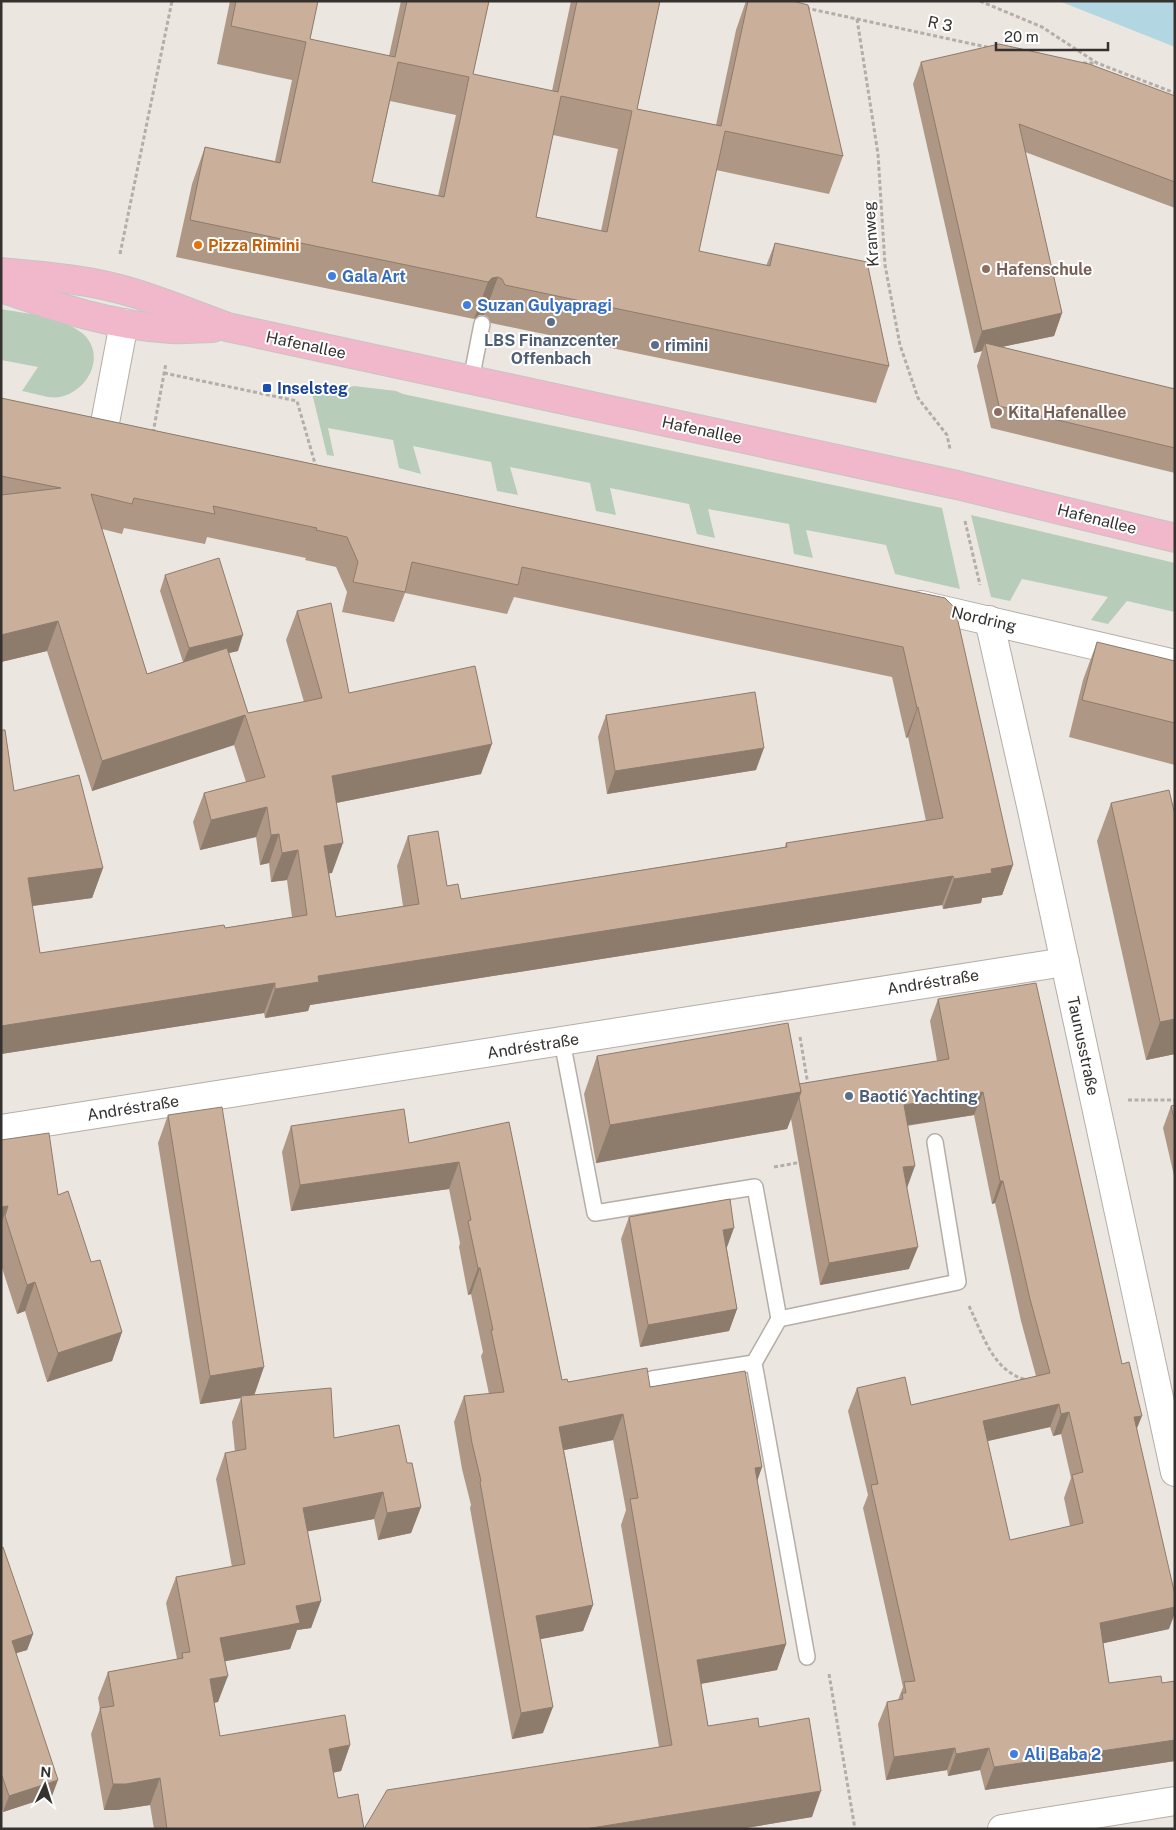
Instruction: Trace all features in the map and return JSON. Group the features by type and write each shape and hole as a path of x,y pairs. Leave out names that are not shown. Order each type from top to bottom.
{"main road":[{"name":"Hafenallee","path":"1,272 53,277 115,288 137,294 228,327 957,485 1175,538"},
{"name":"Hafenallee","path":"1,288 66,309 124,323 172,329 228,327"}],"street":[{"path":"104,428 124,323"},
{"path":"76,422 152,439"},
{"name":"Nordring","path":"901,601 1175,664"},
{"name":"Taunusstraße","path":"989,620 1175,1472"},
{"name":"Andréstraße","path":"1,1129 1065,962"},
{"path":"1002,1829 1175,1801"}],"lane":[{"path":"471,380 482,324"},
{"path":"562,1041 595,1213 755,1188 779,1319 754,1364 807,1657"},
{"path":"779,1319 958,1282 935,1142"},
{"path":"652,1379 754,1364"}],"path":[{"path":"120,254 172,1"},
{"path":"980,1 1042,27 1097,63 1175,93"},
{"name":"R 3","path":"804,7 1000,50"},
{"name":"Kranweg","path":"857,19 878,154 884,266 900,345 918,398 947,435"},
{"path":"1077,64 1097,63"},
{"path":"152,439 166,362"},
{"path":"164,373 297,401 319,475"},
{"path":"957,485 989,620"},
{"path":"795,1004 809,1091"},
{"path":"1095,1100 1175,1100"},
{"path":"755,1188 752,1171 810,1160"},
{"path":"958,1282 988,1347 1000,1366 1019,1378 1034,1381"},
{"path":"807,1657 829,1674 855,1829"}],"green space":[{"path":"1,309 54,319 82,333 93,351 94,361 86,380 70,393 60,397 46,397 22,391 38,367 1,360"},
{"path":"354,386 396,391 942,508 960,589 895,574 886,545 806,530 813,558 794,554 789,524 708,509 715,538 697,534 689,504 610,488 616,515 596,511 590,483 510,467 518,495 497,491 491,462 413,446 421,474 399,468 393,440 328,428 334,456 327,455 312,393 327,393"},
{"path":"971,515 1175,563 1175,612 1127,601 1108,624 1091,620 1108,597 1022,579 1010,601 991,597"}],"water":[{"path":"1059,1 1175,1 1175,47"}],"building":[{"path":"236,1 318,1 310,39 395,57 407,1 489,1 473,74 558,92 577,1 660,1 637,109 721,126 748,1 793,1 808,5 843,156 725,131 699,251 770,266 775,243 867,262 889,366 505,285 502,279 498,277 492,278 488,282 190,220 205,147 280,163 306,42 231,26","holes":["398,62 469,77 444,197 372,182","561,96 632,111 607,232 536,217"]},
{"path":"999,44 1089,64 1175,96 1175,182 1019,124 1062,313 982,331 921,62"},
{"path":"985,343 1175,389 1175,448 999,406"},
{"path":"1,398 945,598 955,608 1013,865 991,869 992,873 954,879 953,876 318,976 319,982 275,989 275,983 1,1026 1,730 5,730 14,791 79,775 103,868 28,878 40,953 224,925 225,928 307,915 298,850 282,853 279,834 271,835 267,807 211,820 204,793 265,777 245,715 102,761 58,621 1,635 1,495 61,488 1,476","holes":["91,494 132,504 134,498 215,514 213,506 317,528 316,530 347,537 358,562 353,582 405,592 412,562 518,585 522,567 903,647 943,818 786,843 787,847 461,899 458,884 447,886 438,831 408,836 419,904 336,917 324,846 343,843 332,776 492,744 475,666 349,693 331,603 297,611 322,698 248,713 227,648 147,674"]},
{"path":"219,558 243,635 189,648 165,575"},
{"path":"1097,642 1175,661 1175,723 1082,700"},
{"path":"755,692 764,748 615,771 606,715"},
{"path":"1169,790 1175,815 1175,1019 1160,1022 1111,803"},
{"path":"1036,983 1122,1364 1129,1362 1142,1416 1134,1417 1175,1595 1175,1607 1100,1623 1109,1683 1161,1676 1162,1683 1175,1681 1175,1740 994,1767 989,1748 956,1754 955,1748 894,1757 887,1702 903,1699 902,1693 906,1693 904,1682 915,1681 871,1485 878,1484 857,1388 905,1377 911,1405 1050,1373 1030,1299 1003,1181 1000,1181 983,1092 904,1105 915,1166 903,1167 918,1247 829,1263 799,1097 801,1092 799,1084 949,1059 938,999","holes":["1059,1404 1061,1414 1069,1412 1083,1472 1072,1475 1083,1523 1010,1540 983,1421"]},
{"path":"788,1023 801,1092 610,1125 597,1056"},
{"path":"1175,1105 1175,1122 1171,1106"},
{"path":"222,1107 264,1367 210,1376 168,1115"},
{"path":"404,1109 409,1143 509,1122 562,1380 567,1379 568,1382 647,1368 650,1387 745,1371 762,1467 755,1468 786,1644 697,1660 708,1726 758,1718 759,1727 809,1718 821,1791 585,1829 364,1829 387,1790 672,1745 630,1499 638,1498 623,1414 559,1427 593,1605 536,1616 553,1707 521,1713 481,1481 464,1396 504,1392 480,1268 478,1268 468,1221 471,1220 459,1162 300,1185 291,1126"},
{"path":"49,1133 58,1195 68,1191 91,1262 100,1260 122,1332 58,1353 35,1282 27,1285 5,1216 8,1206 1,1207 1,1140"},
{"path":"730,1199 734,1228 723,1230 737,1309 648,1325 629,1217"},
{"path":"331,1388 334,1438 399,1425 407,1463 412,1463 421,1507 387,1513 383,1492 303,1508 321,1601 296,1606 300,1623 220,1638 228,1676 210,1679 220,1736 345,1715 350,1745 329,1749 338,1798 358,1794 364,1829 167,1829 160,1778 126,1784 113,1784 100,1708 114,1706 108,1672 183,1658 182,1653 190,1652 176,1577 245,1564 225,1453 246,1449 241,1396"},
{"path":"3,1547 33,1634 12,1641 58,1780 9,1796 1,1773 1,1548"}],"place":[{"name":"Pizza Rimini","path":"198,245"},
{"name":"Hafenschule","path":"986,269"},
{"name":"Gala Art","path":"332,276"},
{"name":"Suzan Gulyapragi","path":"467,305"},
{"name":"LBS Finanzcenter Offenbach","path":"551,322"},
{"name":"rimini","path":"655,345"},
{"name":"Inselsteg","path":"267,388"},
{"name":"Kita Hafenallee","path":"998,412"},
{"name":"Baotić Yachting","path":"849,1096"},
{"name":"Ali Baba 2","path":"1014,1754"}]}
